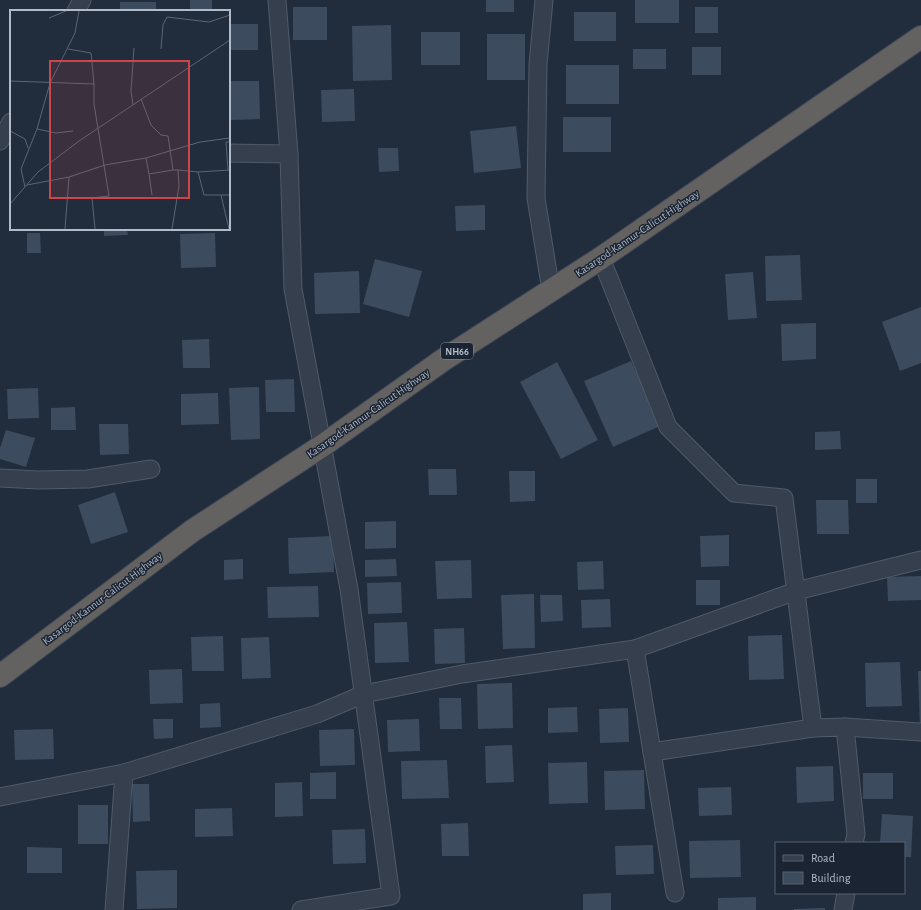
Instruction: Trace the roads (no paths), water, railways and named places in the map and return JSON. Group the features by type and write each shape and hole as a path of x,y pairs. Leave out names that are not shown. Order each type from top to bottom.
{"highway":[{"name":"Kasargod-Kannur-Calicut Highway","path":"0,676 192,531 322,446 443,360 601,258 921,37"}],"street":[{"path":"77,10 82,0"},
{"path":"277,0 289,154 293,289 349,589 391,896 301,910"},
{"path":"544,0 538,64 536,198 551,291"},
{"path":"0,141 10,124"},
{"path":"230,153 289,154"},
{"path":"601,258 668,427 734,493 784,498 813,728"},
{"path":"0,478 38,480 88,479 151,469"},
{"path":"0,797 124,773 316,714 364,694 462,674 635,649 796,591 921,560"},
{"path":"635,649 675,893"},
{"path":"652,752 813,728 845,727 921,732"},
{"path":"845,727 856,834 854,842"},
{"path":"114,910 124,773"},
{"path":"843,910 846,894"}]}
